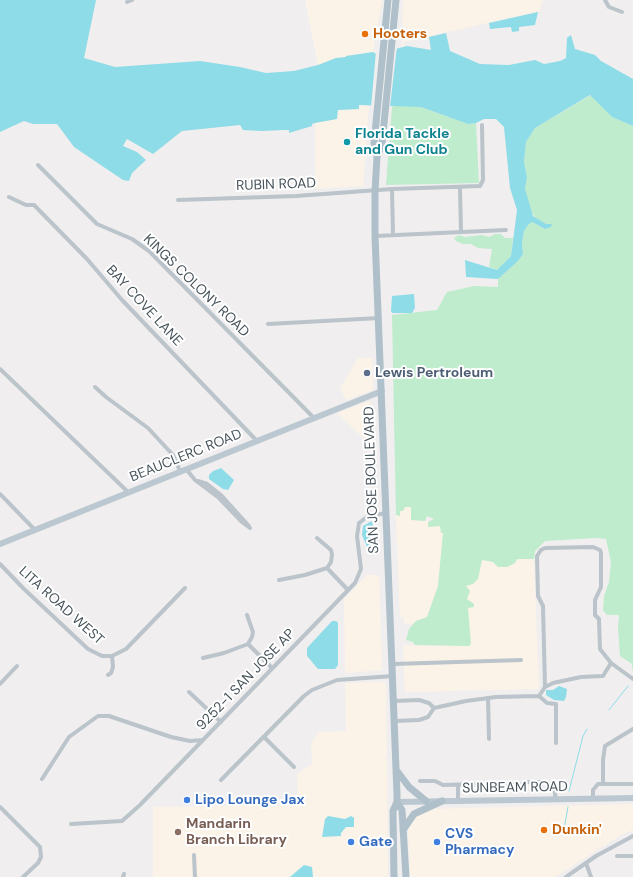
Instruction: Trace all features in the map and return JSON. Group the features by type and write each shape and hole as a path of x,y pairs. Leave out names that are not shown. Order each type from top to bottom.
{"main road":[{"name":"SAN JOSE BOULEVARD","path":"388,0 374,142 377,157 375,236 397,771 397,802 393,811 394,877"},
{"name":"SAN JOSE BOULEVARD","path":"377,157 382,144 386,111 396,0"},
{"path":"397,771 409,787 426,801"},
{"path":"403,830 414,814 442,801"},
{"name":"SAN JOSE BOULEVARD","path":"397,802 402,810 406,877"}],"street":[{"path":"128,2 132,0"},
{"path":"605,0 609,7 622,12"},
{"name":"RUBIN ROAD","path":"178,200 296,196 392,189 477,187 482,184 482,125"},
{"name":"KINGS COLONY ROAD","path":"38,165 97,224 136,241 148,251 314,418"},
{"path":"460,188 461,232"},
{"path":"392,189 393,235"},
{"name":"BAY COVE LANE","path":"10,197 26,205 34,205 87,259 122,300 257,441"},
{"path":"375,236 506,230"},
{"path":"268,324 379,318"},
{"path":"0,369 128,492"},
{"path":"95,387 152,432 173,455 183,470 227,503 245,519 250,528 242,522 227,503"},
{"name":"BEAUCLERC ROAD","path":"0,544 382,391"},
{"path":"0,494 35,530"},
{"name":"9252-1 SAN JOSE AP","path":"71,824 125,820 359,578 361,569 356,532 359,523 368,516 387,514"},
{"path":"279,580 305,575 327,568 331,562 332,554 317,538"},
{"path":"539,696 545,687 543,606 538,596 537,556 541,550 593,547 600,550 601,587 595,600 595,615 599,619 600,649 611,663 633,679"},
{"name":"LITA ROAD WEST","path":"0,564 23,588 88,649 98,655 112,656"},
{"path":"327,568 348,590"},
{"path":"108,675 111,673 113,667 112,656 126,649 185,588"},
{"path":"203,658 224,653 248,644 253,632 246,615"},
{"path":"248,644 272,668"},
{"path":"393,664 521,660"},
{"path":"545,687 570,679 603,676 611,663"},
{"path":"0,684 17,666"},
{"path":"221,780 304,696 318,686 337,680 393,676"},
{"path":"189,692 221,722"},
{"path":"395,721 424,719 434,708 459,702 488,698 539,696 547,703 556,704 556,743"},
{"path":"488,698 489,739"},
{"path":"394,701 419,700 429,703 434,708"},
{"path":"42,778 69,737 98,716 109,716 171,737 190,741 203,740"},
{"path":"603,784 603,760 605,746 633,729"},
{"path":"264,737 294,767"},
{"path":"420,781 435,781 443,785 520,785 528,782 546,782 554,787 556,800"},
{"path":"593,799 594,787 603,784 633,784"},
{"path":"458,785 458,801"},
{"name":"SUNBEAM ROAD","path":"397,802 633,798"},
{"path":"0,807 35,841 41,852 38,863 23,877"},
{"path":"566,877 586,863 633,836"},
{"path":"194,855 195,877"},
{"path":"617,856 633,856"},
{"path":"586,863 591,877"}],"shaded area":[{"path":"305,0 382,0 373,52 336,58 318,65"},
{"path":"403,0 543,0 539,11 404,42 404,46 402,47"},
{"path":"359,105 369,106 363,186 315,189 315,123 336,119 338,110 358,109"},
{"path":"358,358 372,358 373,390 346,400 340,388"},
{"path":"370,401 373,447 337,413"},
{"path":"405,507 411,507 411,520 428,521 441,526 443,533 438,586 427,617 416,621 413,624 404,624 404,617 400,617 396,515 400,515 399,511"},
{"path":"534,559 539,689 405,692 403,645 469,646 466,586 482,560"},
{"path":"367,575 379,575 382,670 345,673 344,599"},
{"path":"386,682 388,877 153,877 153,807 298,805 297,774 312,764 311,743 319,732 346,731 345,683"},
{"path":"633,804 633,830 621,835 555,877 410,877 408,830 410,822 416,814 429,809"}],"green space":[{"path":"591,95 612,117 633,126 633,674 632,664 620,656 618,628 619,615 607,615 603,610 604,596 609,582 611,562 606,539 595,538 545,541 535,551 534,559 517,559 515,563 507,567 498,567 493,562 482,560 478,579 473,584 466,586 470,591 467,599 474,604 474,607 468,608 471,644 469,646 415,645 413,642 406,640 409,629 416,621 427,617 438,586 443,533 441,533 440,526 428,527 428,522 434,519 427,516 425,521 411,520 411,507 405,507 403,511 400,511 400,516 396,515 392,315 437,310 447,292 474,286 498,287 498,279 518,261 523,254 522,242 524,231 528,225 532,222 545,229 552,224 546,224 538,220 530,211 525,189 527,177 524,162 526,142 535,128"},
{"path":"396,105 421,107 468,124 476,123 479,183 386,185 392,107"},
{"path":"495,234 501,234 505,238 513,238 511,256 497,270 489,267 492,249 478,248 471,244 463,244 456,241 454,238 459,235 465,237 482,235 489,237"}],"water":[{"path":"0,0 96,0 84,58 115,67 200,61 240,67 266,73 294,71 318,65 336,58 373,52 376,54 407,46 431,50 429,37 446,33 450,51 480,64 509,65 535,60 544,64 560,61 566,58 567,38 571,35 575,49 595,55 601,61 633,79 633,126 612,117 590,95 535,128 526,142 524,162 527,177 525,189 533,216 546,224 552,224 551,227 545,229 532,222 528,225 524,231 522,242 523,254 518,261 498,279 466,277 465,260 497,270 511,256 517,210 510,188 504,127 496,119 484,119 476,123 468,124 421,107 359,105 359,109 338,110 337,119 315,123 312,124 312,126 289,133 289,130 243,130 240,125 182,131 153,154 127,139 123,146 137,152 146,160 132,173 129,181 123,180 74,147 57,124 33,124 24,121 0,132"},
{"path":"538,12 535,25 519,27 519,31 512,32 511,27 490,29 489,23"},
{"path":"414,294 415,308 412,313 392,313 392,296"},
{"path":"221,468 234,480 228,490 223,489 209,479 209,475 213,471"},
{"path":"372,521 374,530 372,540 375,549 372,552 368,549 362,535 363,526"},
{"path":"332,621 336,621 338,623 338,665 335,669 318,669 307,656 307,648"},
{"path":"559,686 567,689 564,701 554,700 546,695 546,690 553,690"},
{"path":"328,816 345,819 351,816 354,818 354,827 346,827 341,833 341,836 322,837 325,819"},
{"path":"304,865 312,867 313,877 290,877"}],"pier":[{"path":"397,46 390,107 371,108 376,51"}],"waterway":[{"path":"609,710 628,686"},
{"path":"569,791 583,736 587,729"},
{"path":"563,835 568,807"}],"place":[{"name":"Hooters","path":"365,34"},
{"name":"Florida Tackle and Gun Club","path":"347,142"},
{"name":"Lewis Pertroleum","path":"367,373"},
{"name":"Lipo Lounge Jax","path":"187,800"},
{"name":"Dunkin'","path":"544,830"},
{"name":"Mandarin Branch Library","path":"178,832"},
{"name":"Gate","path":"351,842"},
{"name":"CVS Pharmacy","path":"437,842"}]}
